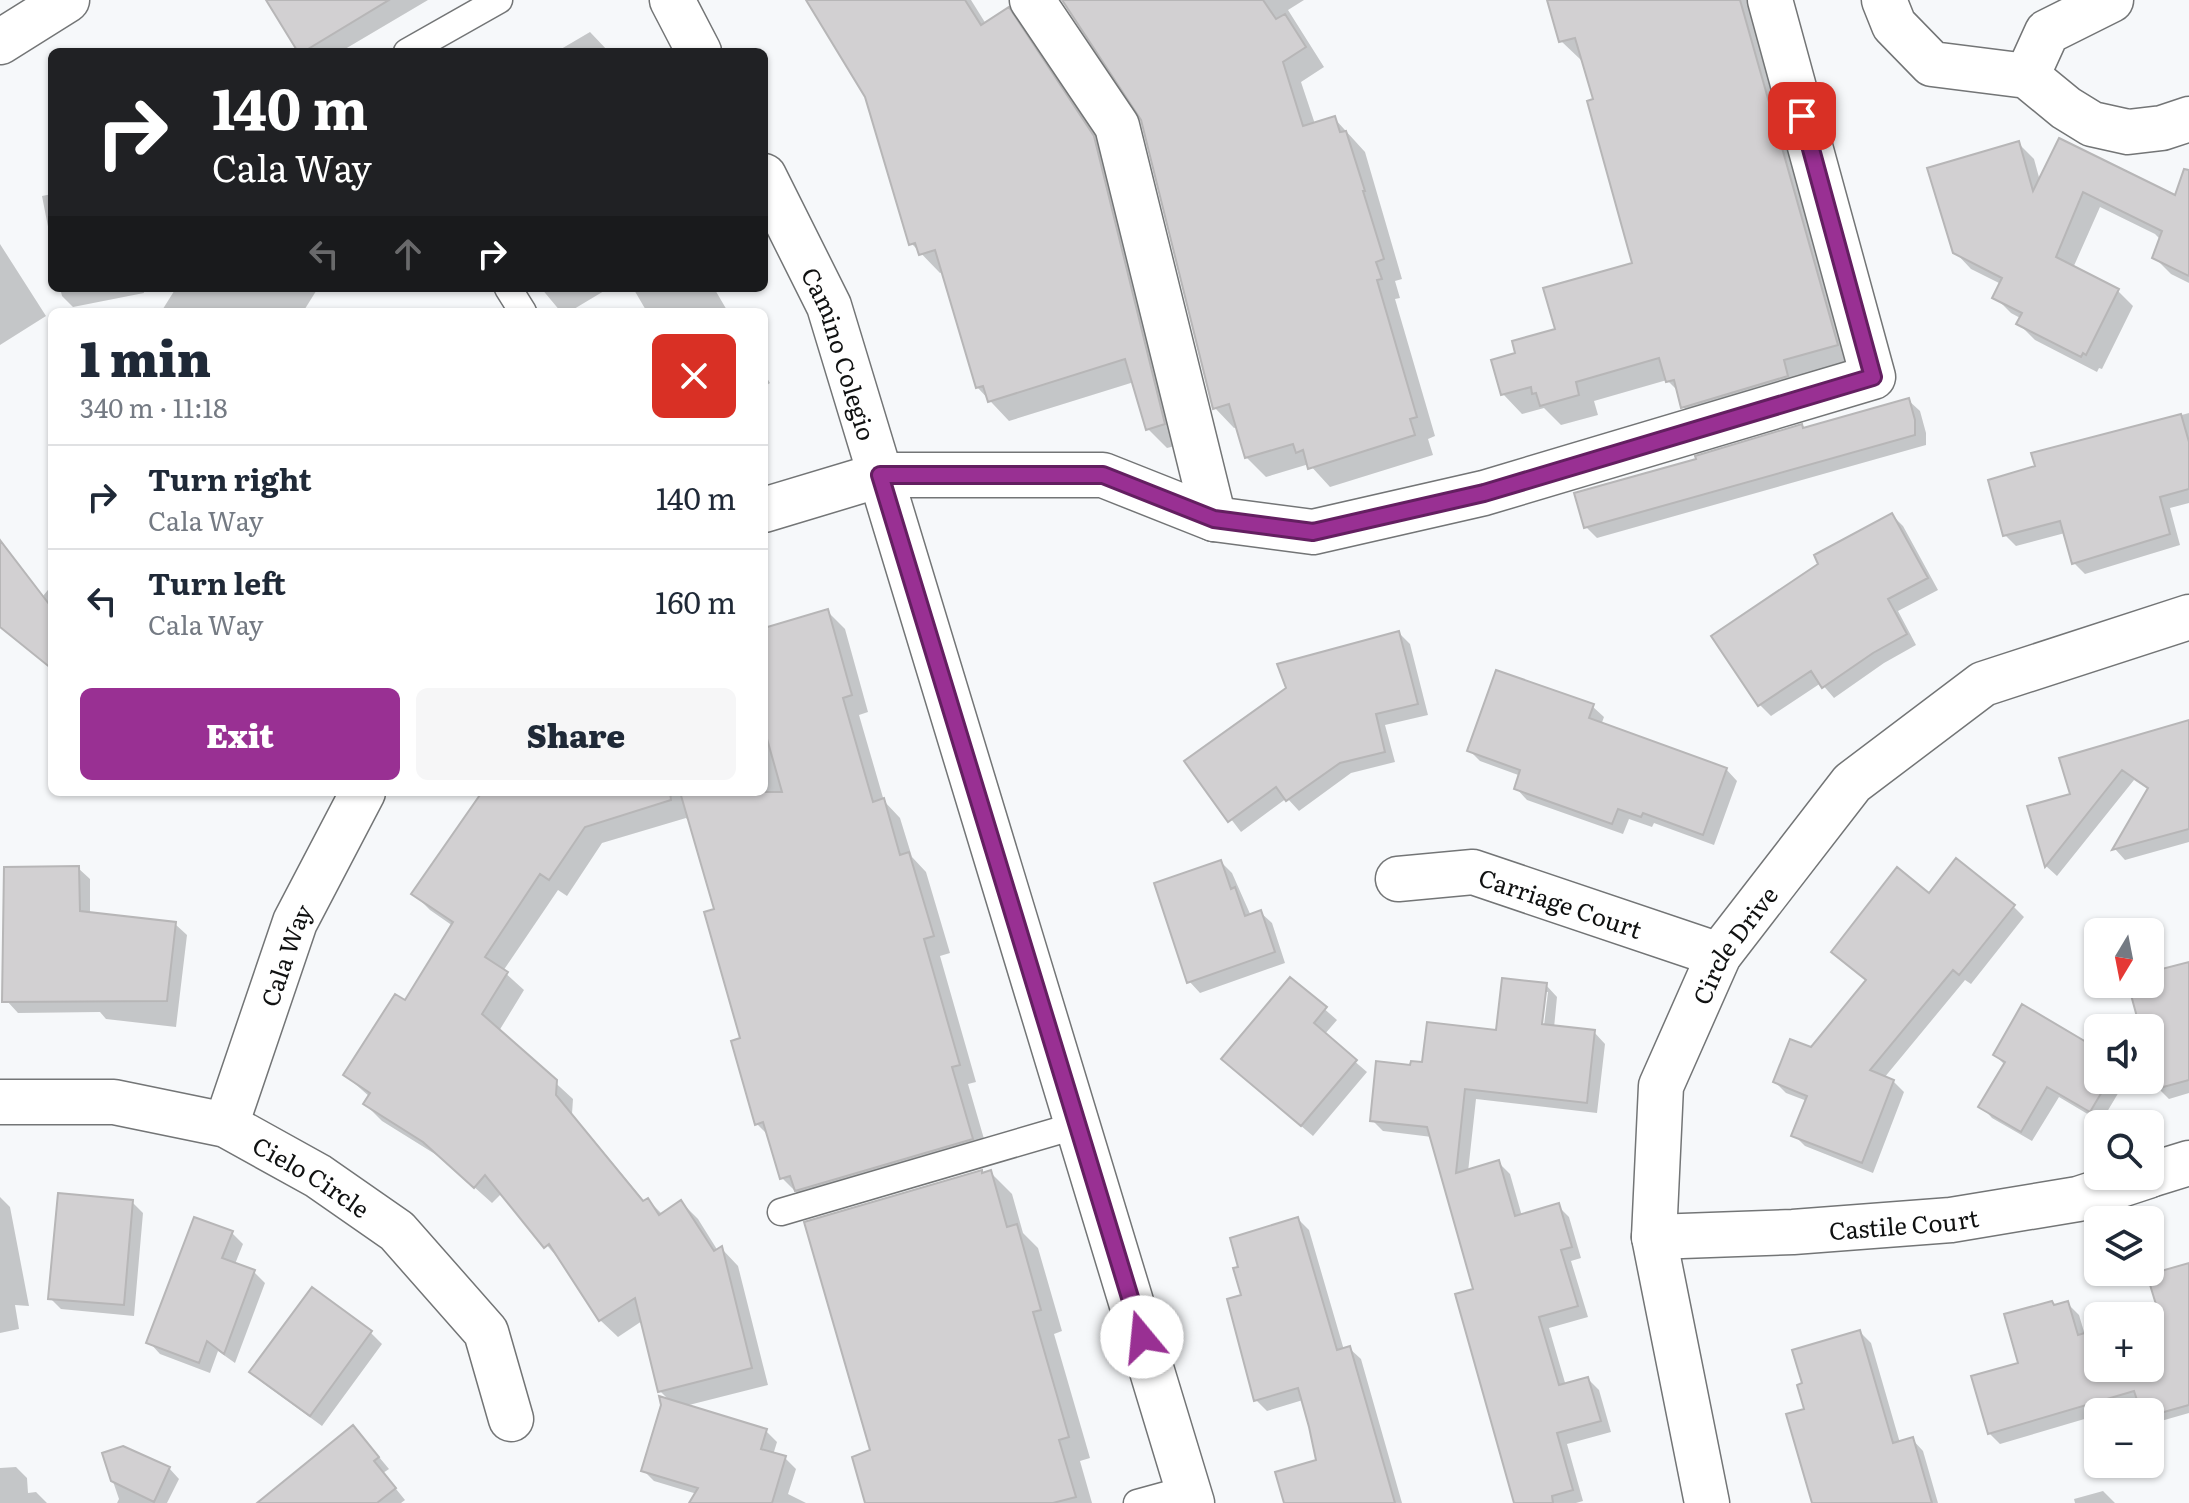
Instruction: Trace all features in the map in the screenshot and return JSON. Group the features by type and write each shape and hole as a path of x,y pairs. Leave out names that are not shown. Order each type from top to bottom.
{"street":[{"path":"0,42 67,0"},
{"path":"672,0 697,48"},
{"path":"1032,0 1117,126 1214,519"},
{"path":"768,509 880,475 1103,475 1214,519 1313,532 1484,493 1873,377 1770,0"},
{"path":"1884,0 1894,25 1932,64 2027,76 2066,108 2092,124 2128,132 2162,128 2189,119"},
{"path":"2027,76 2047,32 2111,0"},
{"name":"Camino Colegio","path":"768,184 829,306 1190,1496"},
{"name":"Circle Drive","path":"1707,1503 1654,1237 1661,1086 1719,955 1852,783 1983,684 2189,617"},
{"name":"Cala Way","path":"226,1125 295,922 361,796"},
{"name":"Carriage Court","path":"1398,879 1473,872 1719,955"},
{"name":"Cielo Circle","path":"0,1102 114,1102 226,1125 318,1176 397,1231 486,1332 511,1419"},
{"name":"Castile Court","path":"2164,1171 2189,1163"},
{"name":"Castile Court","path":"1654,1237 1793,1232 1951,1220 2078,1199 2106,1190"}],"lane":[{"path":"414,48 499,0"},
{"path":"781,1212 1078,1125"},
{"path":"1137,1503 1190,1496"}],"building":[{"path":"266,0 389,0 310,48 296,48"},
{"path":"806,0 965,0 981,25 1009,7 1094,136 1165,424 1146,430 1125,359 988,402 983,386 976,388 935,250 919,255 915,243 909,245 865,97"},
{"path":"1062,0 1263,0 1276,19 1285,14 1306,47 1283,62 1303,126 1335,116 1340,132 1346,131 1365,191 1384,259 1376,262 1382,279 1377,280 1417,417 1410,419 1415,435 1308,469 1303,450 1296,453 1293,444 1245,458 1229,404 1213,409 1141,120"},
{"path":"1547,0 1740,0 1838,345 1784,360 1788,376 1681,408 1674,380 1666,382 1659,358 1576,382 1579,395 1540,406 1531,387 1501,395 1491,360 1515,353 1512,341 1555,329 1543,288 1632,263 1587,101 1593,99 1575,38 1559,42"},
{"path":"2059,138 2175,195 2184,169 2189,170 2189,276 2152,258 2162,231 2083,192 2056,257 2119,289 2086,355 2083,353 2081,357 2016,324 2022,313 1992,298 2002,278 1953,253 1927,168 2019,141 2033,191"},
{"path":"1909,398 1915,420 1915,435 1584,528 1574,493 1696,459 1695,456 1802,424 1803,428"},
{"path":"2181,414 2189,442 2189,489 2160,497 2170,534 2072,564 2060,521 2003,536 1988,480 2035,466 2031,453"},
{"path":"1892,513 1928,578 1888,599 1907,634 1822,688 1811,671 1758,706 1711,636 1818,564 1814,555"},
{"path":"0,540 48,603 48,666 0,627"},
{"path":"828,609 852,695 843,698 873,802 884,798 900,855 909,852 934,936 924,939 960,1065 952,1067 973,1139 795,1191 790,1176 780,1179 763,1122 755,1125 731,1041 740,1038 704,912 714,909 681,796 768,796 768,792 782,792 768,742 768,627"},
{"path":"1399,631 1418,704 1376,714 1385,752 1340,763 1286,801 1276,787 1228,822 1184,761 1286,688 1277,664"},
{"path":"1496,670 1594,704 1589,718 1727,768 1703,835 1643,813 1641,817 1618,809 1612,824 1514,789 1520,770 1467,751"},
{"path":"2189,720 2189,829 2112,850 2148,788 2122,770 2045,867 2027,806 2070,794 2059,758"},
{"path":"479,796 670,796 671,800 585,827 549,880 540,874 485,957 508,972 482,1014 557,1080 556,1095 643,1201 648,1198 659,1215 681,1200 714,1251 722,1246 752,1368 658,1392 635,1298 599,1321 549,1244 544,1248 485,1175 474,1188 423,1142 363,1104 370,1093 343,1075 395,994 405,1000 453,922 411,894"},
{"path":"1956,858 2015,905 1959,975 1953,970 1870,1070 1894,1080 1862,1163 1791,1136 1807,1096 1773,1082 1790,1039 1811,1047 1866,980 1831,952 1897,867 1929,893"},
{"path":"1221,860 1245,916 1261,910 1275,952 1187,983 1154,883"},
{"path":"79,866 80,911 176,922 167,1001 2,1002 4,867"},
{"path":"2189,962 2189,1080 2164,1087 2164,1014 2136,1014 2132,998 2164,998 2164,968"},
{"path":"1290,977 1327,1007 1314,1023 1357,1060 1301,1126 1221,1059"},
{"path":"1502,978 1547,983 1542,1024 1595,1030 1587,1103 1465,1089 1456,1173 1499,1160 1515,1216 1559,1203 1572,1247 1561,1250 1578,1306 1539,1317 1559,1385 1588,1377 1601,1421 1557,1433 1573,1490 1552,1496 1553,1503 1514,1503 1455,1294 1473,1289 1427,1127 1370,1121 1376,1061 1410,1065 1411,1061 1422,1062 1427,1022 1496,1030"},
{"path":"2022,1004 2084,1041 2084,1094 2101,1094 2091,1110 2087,1110 2047,1087 2021,1132 1978,1107 2005,1062 1993,1055"},
{"path":"982,1170 982,1173 991,1170 1007,1227 1017,1224 1041,1310 1033,1312 1069,1437 1059,1440 1076,1497 1053,1503 865,1503 852,1457 870,1450 804,1222"},
{"path":"58,1193 133,1200 124,1305 48,1299"},
{"path":"194,1217 233,1231 222,1258 255,1270 224,1354 207,1341 199,1363 146,1343"},
{"path":"1298,1217 1337,1350 1350,1346 1395,1503 1284,1503 1275,1472 1316,1460 1309,1427 1298,1388 1254,1401 1227,1299 1241,1295 1233,1268 1238,1267 1230,1238"},
{"path":"2189,1263 2189,1405 2164,1412 2164,1398 2136,1398 2134,1391 2110,1398 2084,1398 2084,1406 1988,1434 1971,1376 2018,1363 2004,1314 2052,1301 2054,1305 2068,1301 2078,1335 2084,1333 2084,1382 2164,1382 2164,1302 2155,1302 2150,1286 2164,1286 2164,1270"},
{"path":"312,1287 372,1331 310,1416 249,1372"},
{"path":"1860,1330 1893,1443 1913,1437 1932,1503 1812,1503 1786,1414 1804,1409 1797,1385 1802,1383 1792,1350"},
{"path":"659,1396 767,1429 761,1449 786,1456 772,1503 689,1503 698,1488 641,1471 661,1405"},
{"path":"353,1425 379,1457 374,1461 396,1488 377,1503 257,1503"},
{"path":"123,1446 170,1467 154,1502 111,1481 102,1453"}],"route":[{"path":"1142,1337 880,475 1103,475 1214,519 1313,532 1484,493 1873,377 1802,116"}]}
